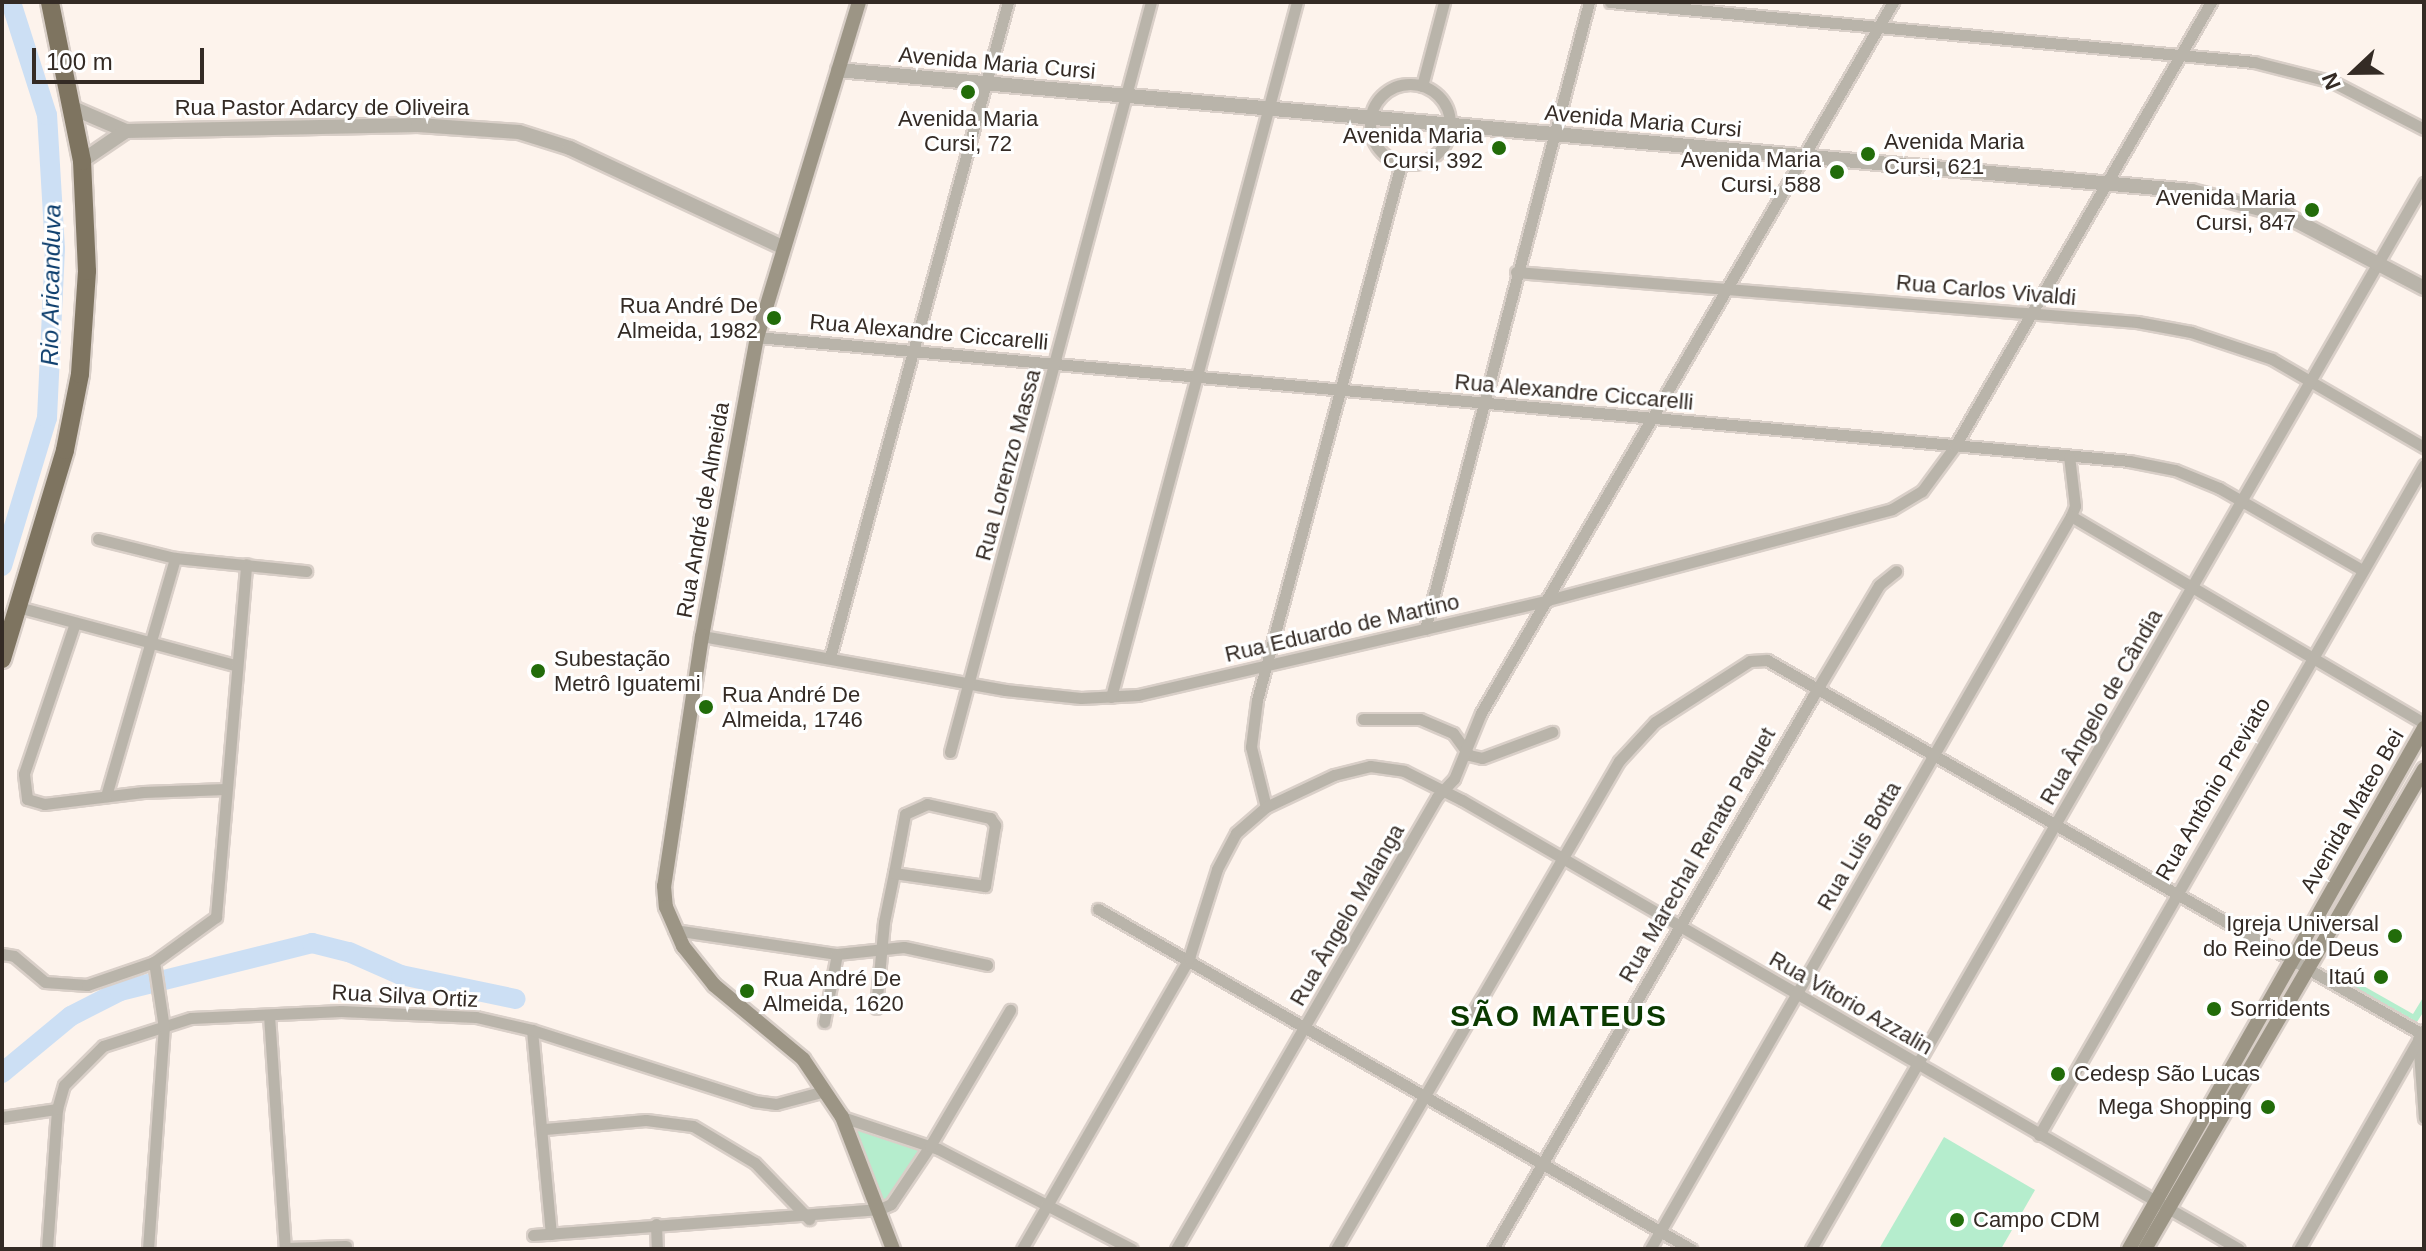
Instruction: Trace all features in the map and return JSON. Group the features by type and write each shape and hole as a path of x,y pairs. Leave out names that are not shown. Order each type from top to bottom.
{"highway":[{"path":"2,659 65,450 80,374 87,271 82,161 75,109 50,2"}],"main road":[{"name":"Rua André de Almeida","path":"859,2 757,337 702,636 664,886 674,930 714,985 803,1059 842,1117 893,1249"},
{"name":"Avenida Mateo Bei","path":"2145,1249 2162,1205 2291,962 2424,726"},
{"name":"Avenida Mateo Bei","path":"2129,1249 2162,1205 2306,971 2424,769"}],"street":[{"path":"830,657 1008,2"},
{"name":"Rua Lorenzo Massa","path":"950,752 1151,2"},
{"path":"1111,697 1297,2"},
{"path":"1422,86 1444,2"},
{"path":"1425,629 1481,405 1589,2"},
{"path":"1610,2 2254,62 2333,82 2424,129"},
{"name":"Rua Ângelo Malanga","path":"1176,1249 1444,790 1548,600 1893,2"},
{"name":"Rua Eduardo de Martino","path":"702,636 830,657 969,685 1111,697 1266,668 1548,600 1892,509 1922,491 1955,446 2211,2"},
{"name":"Avenida Maria Cursi","path":"838,70 1267,111 2106,183 2236,199 2333,235 2424,288"},
{"path":"1422,86 1443,102 1450,127 1439,152 1415,164 1401,164 1374,143 1370,120 1388,91 1422,86"},
{"name":"Rua Pastor Adarcy de Oliveira","path":"75,109 126,131 418,125 519,132 570,148 782,247"},
{"path":"82,161 126,131"},
{"path":"1266,807 1251,747 1266,668 1401,164"},
{"name":"Rua Ângelo de Cândia","path":"1811,1249 2424,183"},
{"name":"Rua Carlos Vivaldi","path":"1516,272 2032,314 2191,332 2272,359 2424,447"},
{"name":"Rua Alexandre Ciccarelli","path":"757,337 2069,456 2175,470 2241,500 2362,570"},
{"name":"Rua Luis Botta","path":"1650,1249 2071,516 2075,506 2069,456"},
{"name":"Rua Antônio Previato","path":"2039,1135 2424,465"},
{"path":"2071,516 2424,726"},
{"path":"98,539 175,558 306,571"},
{"path":"106,796 154,642 175,558"},
{"path":"2,954 14,956 45,982 71,987 154,962 216,917 235,665 246,564"},
{"name":"Rua Marechal Renato Paquet","path":"1493,1249 1879,585 1896,571"},
{"path":"18,607 235,665"},
{"path":"75,623 24,774 23,793 34,804 44,804 106,796 226,789"},
{"path":"1336,1249 1559,857 1640,735 1672,710 1755,660 1767,660 2174,896 2422,1035"},
{"path":"1363,719 1420,719 1453,733 1464,751 1487,758 1552,732"},
{"name":"Rua Vitorio Azzalin","path":"1022,1249 1189,958 1228,845 1266,807 1334,775 1370,766 1404,771 1444,790 2239,1249"},
{"path":"876,1008 882,946 894,873 905,814 927,804 993,821 988,883 976,888 894,873"},
{"path":"1098,909 1424,1092 1691,1249"},
{"path":"674,930 837,954 882,946 987,965"},
{"path":"824,1022 837,954"},
{"path":"148,1249 164,1028 154,962"},
{"path":"533,1235 656,1224 809,1219 880,1209 891,1204 930,1146 1010,1010"},
{"name":"Rua Silva Ortiz","path":"57,1109 64,1085 103,1046 191,1018 269,1015 428,1014 476,1017 532,1030 754,1101 776,1104 825,1091"},
{"path":"269,1015 285,1248 346,1246"},
{"path":"532,1030 545,1129 551,1234"},
{"path":"2422,1035 2424,1118"},
{"path":"2299,1249 2422,1035"},
{"path":"2,1117 57,1109 47,1249"},
{"path":"842,1117 930,1146 1132,1249"},
{"path":"545,1129 656,1120 693,1126 766,1171 809,1219"},
{"path":"656,1224 657,1249"}],"green space":[{"path":"2330,967 2413,1014 2424,996 2424,1011 2417,1022 2328,972"},
{"path":"853,1128 923,1150 885,1203 872,1176"},
{"name":"Campo CDM","path":"1944,1137 2035,1190 2001,1249 1879,1249"}],"waterway":[{"name":"Rio Aricanduva","path":"2,566 47,418 55,249 47,115 11,2"},
{"path":"2,1073 71,1016 120,991 312,943 349,952 401,975 516,999"}],"place":[{"name":"Avenida Maria Cursi, 72","path":"968,92"},
{"name":"Avenida Maria Cursi, 392","path":"1499,148"},
{"name":"Avenida Maria Cursi, 621","path":"1868,154"},
{"name":"Avenida Maria Cursi, 588","path":"1837,172"},
{"name":"Avenida Maria Cursi, 847","path":"2312,210"},
{"name":"Rua André De Almeida, 1982","path":"774,318"},
{"name":"Subestação Metrô Iguatemi","path":"538,671"},
{"name":"Rua André De Almeida, 1746","path":"706,707"},
{"name":"Igreja Universal do Reino de Deus","path":"2395,936"},
{"name":"Itaú","path":"2381,977"},
{"name":"Rua André De Almeida, 1620","path":"747,991"},
{"name":"Sorridents","path":"2214,1009"},
{"name":"Cedesp São Lucas","path":"2058,1074"},
{"name":"Mega Shopping","path":"2268,1107"},
{"name":"Campo CDM","path":"1957,1220"}],"district":[{"name":"SÃO MATEUS","path":"1559,1016"}]}
